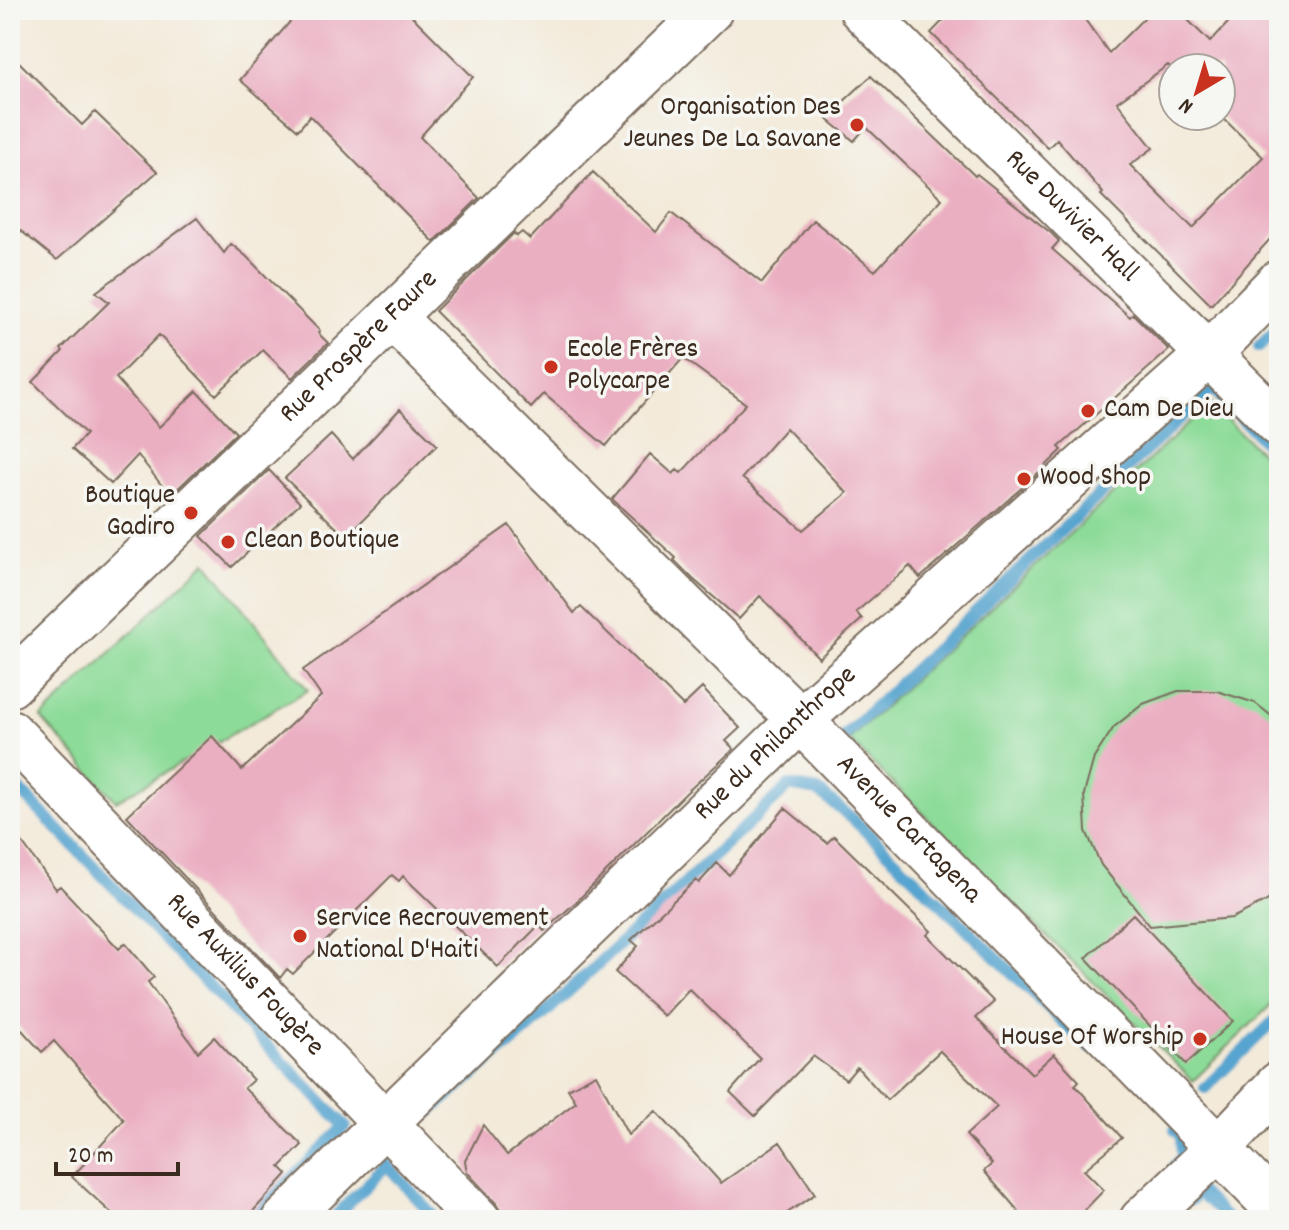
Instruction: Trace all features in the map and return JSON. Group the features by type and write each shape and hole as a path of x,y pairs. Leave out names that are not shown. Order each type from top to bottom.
{"street":[{"name":"Rue Prospère Faure","path":"10,685 710,10"},
{"name":"Rue Duvivier Hall","path":"862,10 1279,424"},
{"name":"Rue du Philanthrope","path":"285,1220 800,720 1209,354 1279,282"},
{"name":"Avenue Cartagena","path":"393,318 800,720 1279,1211"},
{"name":"Rue Auxilius Fougère","path":"10,732 478,1220"},
{"path":"1142,1220 1218,1149 1279,1084"}],"green space":[{"path":"1210,403 1279,471 1279,997 1193,1081 849,740"},
{"path":"206,562 308,690 116,801 41,718"}],"building":[{"path":"300,10 406,10 473,77 420,137 479,198 434,242 310,116 298,130 240,80"},
{"path":"953,10 1078,10 1109,53 1152,10 1178,10 1210,42 1240,10 1279,10 1279,229 1211,305 1101,195 1103,193 1057,139 1048,148 931,33","holes":["1157,52 1237,52 1237,132 1263,157 1193,228 1130,165 1153,148 1117,102 1157,73"]},
{"path":"10,53 82,125 95,112 157,172 57,260 10,222"},
{"path":"871,76 975,176 977,174 1051,233 1059,241 1052,249 1130,317 1133,314 1169,350 1059,447 1062,450 1034,477 920,578 910,566 856,612 862,619 819,658 760,596 739,619 693,579 674,560 676,558 612,499 650,454 673,474 677,470 681,473 746,404 683,358 606,446 544,394 531,408 435,311 514,233 517,236 522,232 530,239 593,172 656,232 671,213 762,283 813,220 875,271 942,199 866,127 854,141 826,118","holes":["786,428 847,493 803,530 742,478"]},
{"path":"197,218 224,253 231,244 246,256 320,331 318,333 328,343 292,378 263,350 216,395 159,335 116,378 159,427 197,391 236,433 170,496 138,455 111,484 72,449 86,434 33,382 63,351 61,349 109,302 96,292"},
{"path":"400,409 437,445 346,537 285,478 331,435 353,459"},
{"path":"269,470 300,503 232,567 201,536"},
{"path":"509,525 574,613 581,607 683,706 702,688 740,728 726,741 734,749 576,902 544,931 539,925 498,967 403,876 399,881 392,875 293,974 287,969 280,978 127,816 212,736 242,770 321,696 303,670"},
{"path":"1178,691 1217,691 1255,703 1279,722 1279,889 1267,901 1232,918 1150,926 1101,865 1086,831 1084,794 1094,758 1114,727 1143,704"},
{"path":"785,808 827,843 834,836 931,931 927,935 994,1002 976,1018 1032,1074 1054,1054 1079,1081 1075,1085 1122,1138 1084,1170 1104,1190 1075,1220 1026,1220 984,1171 992,1164 966,1135 997,1107 940,1051 887,1100 857,1067 846,1080 813,1056 755,1116 730,1092 760,1058 689,989 664,1016 615,972 638,946 631,940 696,880 699,883 717,863 729,875"},
{"path":"10,826 56,889 60,886 119,949 125,943 154,977 148,982 198,1052 214,1037 253,1080 244,1088 302,1145 280,1167 287,1174 245,1220 119,1220 72,1177 124,1120 54,1041 42,1052 10,1017"},
{"path":"1133,914 1233,1021 1186,1064 1086,958"},
{"path":"596,1074 628,1135 656,1111 721,1183 780,1142 815,1194 777,1220 502,1220 496,1203 467,1172 465,1161 483,1125 507,1155 576,1102 568,1089"}],"waterway":[{"path":"1259,347 1279,327"},
{"path":"1214,390 1279,457"},
{"path":"844,736 1206,394"},
{"path":"10,780 345,1126 251,1220"},
{"path":"420,1120 526,1031 789,786 818,791 853,819 1090,1048"},
{"path":"1205,1088 1279,1016"},
{"path":"1174,1166 1182,1158 1181,1135 1175,1130"},
{"path":"331,1220 387,1165 437,1220"},
{"path":"1191,1200 1199,1191 1228,1220"}],"place":[{"name":"Organisation Des Jeunes De La Savane","path":"857,125"},
{"name":"Ecole Frères Polycarpe","path":"551,367"},
{"name":"Cam De Dieu","path":"1088,411"},
{"name":"Wood Shop","path":"1024,479"},
{"name":"Boutique Gadiro","path":"191,513"},
{"name":"Clean Boutique","path":"228,542"},
{"name":"Service Recrouvement National D'Haiti","path":"300,936"},
{"name":"House Of Worship","path":"1200,1039"}]}
